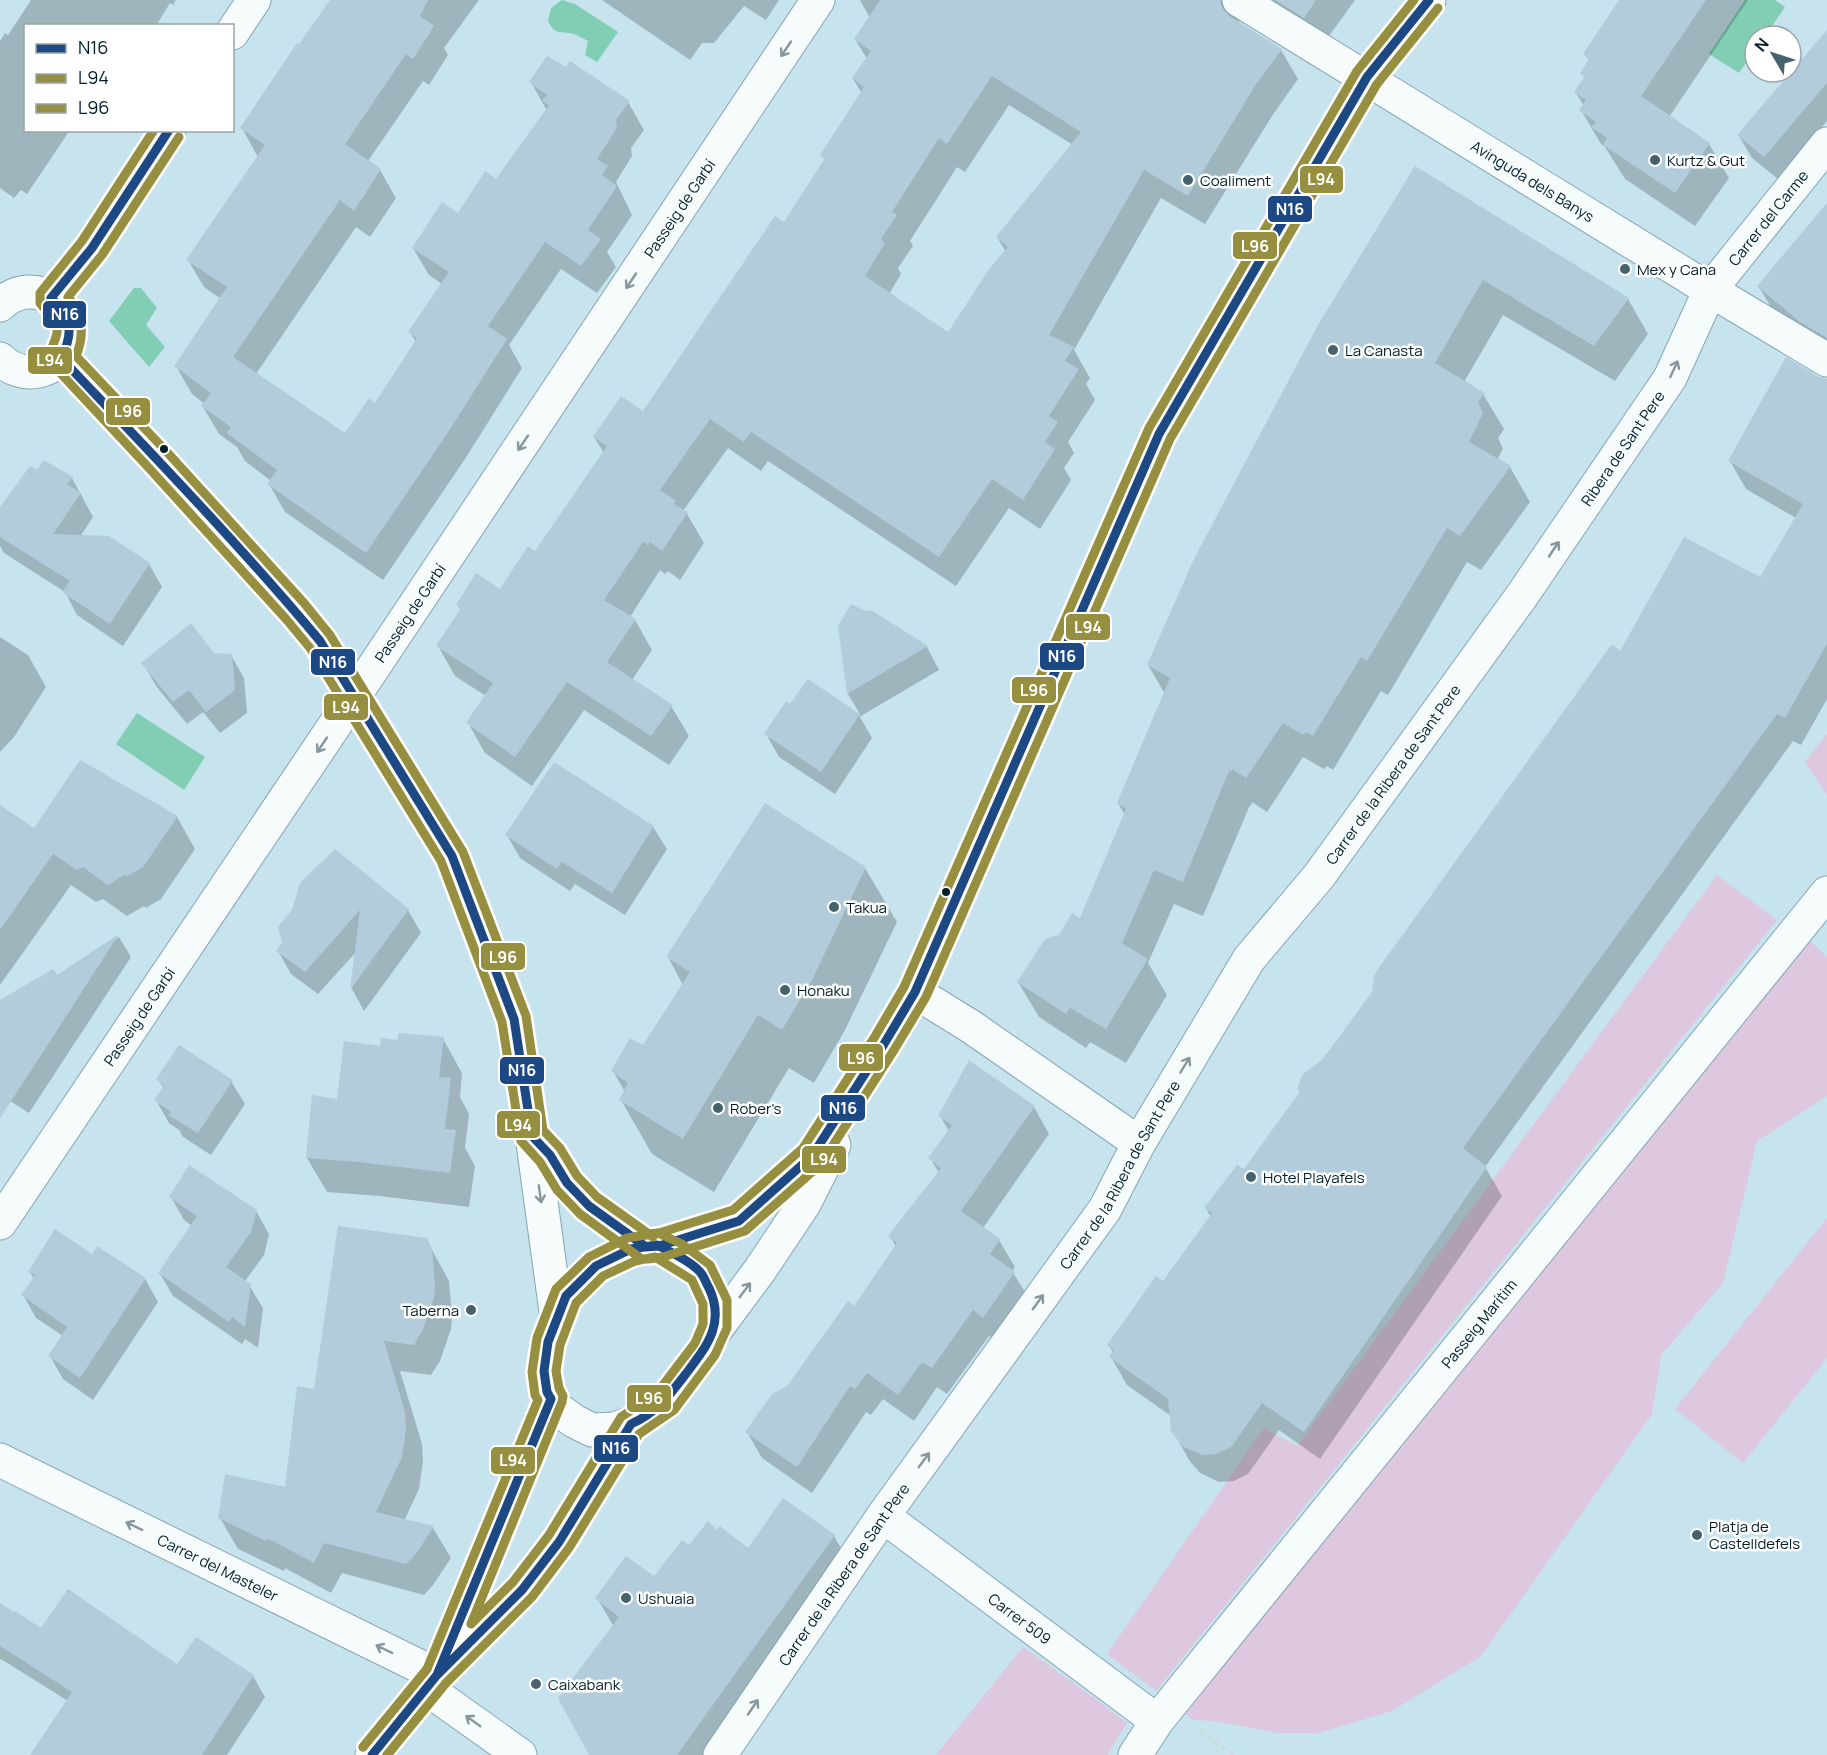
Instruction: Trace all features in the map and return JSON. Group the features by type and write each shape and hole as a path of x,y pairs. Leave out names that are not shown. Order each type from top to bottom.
{"street":[{"path":"234,30 254,0"},
{"name":"Passeig de Garbí","path":"0,1223 818,0"},
{"name":"Avinguda dels Banys","path":"1239,0 1827,360"},
{"path":"532,1136 550,1155 567,1183 589,1206 653,1247 676,1255 700,1272 715,1301 715,1326 705,1349 665,1402 631,1424 614,1429 592,1430 556,1408 547,1392 544,1371 548,1342 566,1296 596,1266 631,1249 653,1247 739,1221 812,1155 915,992 1159,434 1367,77 1429,0"},
{"path":"51,298 92,248 168,132"},
{"name":"Carrer del Carme","path":"1710,290 1827,144"},
{"name":"Ribera de Sant Pere","path":"1521,597 1670,378 1710,290"},
{"path":"0,305 9,298 27,292 40,293 51,298 64,311 70,329 67,347 61,358 46,369 34,372 4,370"},
{"path":"61,358 157,459 295,611 320,642 452,856 514,1019 557,1319"},
{"name":"Carrer de la Ribera de Sant Pere","path":"720,1755 883,1516 1105,1209 1139,1143 1249,959 1319,876 1521,597"},
{"name":"Passeig Marítim","path":"1135,1755 1157,1721 1827,893"},
{"path":"915,992 970,1026 1139,1143"},
{"path":"710,1337 760,1270 804,1204 884,1044"},
{"path":"432,1682 551,1399"},
{"path":"372,1755 432,1682 535,1574 559,1542 631,1424"},
{"name":"Carrer del Masteler","path":"0,1460 432,1682 520,1755"},
{"name":"Carrer 509","path":"883,1516 1157,1721"}],"shaded area":[{"path":"562,0 575,4 618,32 597,62 585,55 588,41 574,34 556,31 548,21 551,8"},
{"path":"1745,0 1775,0 1785,7 1773,24 1743,24 1743,67 1739,73 1709,54"},
{"path":"134,288 141,288 157,308 146,325 165,347 149,367 109,321"},
{"path":"137,713 205,757 184,790 116,744"},
{"path":"1827,734 1827,795 1805,762"},
{"path":"1717,875 1777,920 1156,1691 1107,1654 1264,1428 1297,1446"},
{"path":"1805,936 1827,957 1827,1096 1757,1141 1723,1283 1661,1355 1652,1414 1481,1656 1392,1711 1318,1733 1277,1733 1215,1721 1193,1720 1178,1708"},
{"path":"1827,1218 1827,1358 1743,1463 1675,1409"},
{"path":"1023,1647 1127,1723 1107,1755 936,1755"}],"building":[{"path":"330,0 428,0 420,16 434,26 413,59 406,54 345,144 381,169 354,211 340,200 233,357 345,433 369,398 375,403 417,338 408,332 449,272 412,248 442,202 458,213 485,171 496,179 549,105 542,101 547,95 529,82 547,56 566,67 570,61 630,101 616,120 617,128 597,159 608,166 602,175 617,186 588,230 601,239 581,266 545,242 488,326 507,339 449,431 366,553 267,484 277,470 227,433 231,427 201,406 211,393 174,366 227,287 186,260 265,145 240,128 297,43 299,44"},
{"path":"880,0 1220,0 1222,8 1229,16 1282,49 1255,86 1188,196 1144,170 1049,335 1074,347 1065,361 1079,369 1049,416 1058,422 1045,442 1055,449 1023,500 992,479 939,557 751,432 744,442 710,419 660,490 676,501 674,504 688,512 662,551 650,542 648,545 643,542 604,600 636,619 607,662 673,705 651,736 567,682 515,757 466,723 493,683 436,646 461,608 456,605 476,573 500,589 528,546 535,551 607,446 593,437 621,396 643,411 775,216 784,222 825,158 820,155 864,87 852,78 871,51 854,39","holes":["992,76 1081,132 996,237 1008,247 990,268 948,332 865,276 885,243 881,239 897,215 892,212 939,138 947,144"]},
{"path":"1275,0 1316,0 1304,18"},
{"path":"1619,0 1706,0 1641,96 1710,143 1675,193 1603,145 1607,138 1591,127 1596,122 1579,110 1586,100 1574,92 1584,77 1580,73 1589,59 1583,54"},
{"path":"1827,30 1827,83 1764,157 1737,135 1781,84 1803,84 1803,58"},
{"path":"1415,166 1629,298 1594,346 1483,280 1435,363 1485,393 1478,402 1483,413 1469,442 1511,466 1460,536 1447,528 1367,661 1361,657 1313,736 1306,732 1304,735 1283,723 1246,778 1232,769 1231,772 1229,771 1183,882 1154,870 1122,943 1148,959 1106,1029 1070,1008 1066,1014 1017,982 1045,939 1059,935 1072,913 1080,918 1126,809 1117,803 1170,678 1147,665 1194,559 1318,325"},
{"path":"1827,203 1827,338 1800,322 1757,286"},
{"path":"1786,357 1817,376 1827,379 1827,644 1785,718 1777,714 1463,1148 1487,1167 1304,1432 1262,1403 1232,1446 1217,1454 1202,1455 1182,1446 1171,1431 1168,1399 1109,1357 1114,1350 1107,1345 1156,1276 1163,1281 1212,1213 1204,1208 1237,1165 1244,1169 1299,1093 1298,1086 1303,1074 1322,1060 1372,992 1374,976 1378,969 1612,644 1620,651 1684,537 1760,577 1803,504 1728,461"},
{"path":"44,460 73,477 67,484 81,493 53,534 109,536 150,563 110,624 62,592 70,581 0,537 0,507 30,466 37,470"},
{"path":"851,604 866,611 871,610 928,646 847,694 838,626"},
{"path":"191,623 214,653 232,654 235,690 206,712 189,690 173,702 141,663"},
{"path":"808,679 860,714 821,772 764,734 786,701 790,704"},
{"path":"80,760 178,816 143,867 108,885 83,867 77,870 53,854 0,930 0,805 34,828"},
{"path":"554,762 654,826 612,893 562,862 557,869 505,835"},
{"path":"765,803 866,867 813,978 782,1030 758,1015 683,1139 619,1100 628,1083 611,1071 630,1038 643,1045 690,972 666,957"},
{"path":"335,849 409,909 350,990 360,910 305,972 276,951 282,943 278,927 292,910 300,883"},
{"path":"119,934 0,1118 0,1000 53,969 57,975"},
{"path":"399,1033 444,1037 439,1077 451,1078 445,1129 456,1130 450,1173 306,1158 312,1095 337,1099 344,1041 380,1046 381,1038 397,1040"},
{"path":"179,1045 233,1080 198,1133 168,1115 171,1112 154,1100 164,1086 156,1079"},
{"path":"969,1060 1035,1106 961,1211 1000,1239 990,1254 1015,1272 983,1318 973,1310 932,1368 922,1362 898,1395 867,1373 855,1389 850,1386 797,1467 745,1432 772,1394 787,1386 848,1301 854,1306 897,1243 888,1236 941,1168 928,1158 952,1125 938,1116"},
{"path":"189,1165 257,1210 251,1232 226,1267 251,1284 245,1327 232,1317 229,1322 158,1273 197,1216 169,1197"},
{"path":"338,1226 427,1238 432,1249 434,1298 423,1329 414,1345 384,1341 405,1412 406,1429 402,1457 376,1512 434,1526 416,1554 406,1564 324,1543 314,1563 267,1538 266,1541 218,1518 225,1474 285,1487 297,1386 314,1389"},
{"path":"55,1229 92,1254 97,1246 146,1278 80,1378 48,1356 67,1327 21,1295 35,1275 28,1272"},
{"path":"783,1498 835,1535 677,1755 589,1755 558,1698 619,1617 595,1598 626,1556 654,1576 682,1540 689,1545 708,1521 717,1530 720,1526 748,1548"},
{"path":"68,1589 177,1664 196,1637 254,1675 202,1755 30,1755 72,1692 0,1646 0,1603 41,1628"}],"transit line":[{"name":"L96","path":"644,1235 659,1233 733,1210 803,1148 874,1038 904,987 1149,428 1357,71 1414,0"},
{"name":"N16","path":"646,1247 659,1246 739,1221 812,1156 884,1044 915,992 1159,434 1367,77 1429,0"},
{"name":"L94","path":"648,1259 663,1257 745,1231 821,1164 894,1050 926,997 1170,439 1377,84 1438,8"},
{"name":"L94","path":"153,132 82,241 40,293 40,303 57,325 50,362 148,467 310,648 441,861 502,1022 521,1141 540,1162 557,1190 580,1214 639,1257"},
{"name":"N16","path":"168,132 92,248 51,298 63,312 69,326 68,341 61,358 225,533 320,641 452,856 514,1019 532,1136 550,1155 567,1183 589,1206 646,1247"},
{"name":"L96","path":"179,137 102,255 68,297 77,311 81,325 81,340 76,356 166,451 304,603 330,635 463,852 526,1016 543,1130 560,1148 577,1176 597,1197 653,1237"},
{"name":"L94","path":"363,1747 427,1669 538,1400 535,1395 532,1372 537,1338 556,1289 589,1257 627,1238 658,1233 682,1244 710,1265 727,1300 727,1328 715,1355 674,1410 639,1434 569,1548 532,1597 446,1683 387,1755"},
{"name":"N16","path":"657,1245 691,1264 700,1272 709,1288 714,1301 715,1313 714,1324 706,1345 667,1397 648,1415 631,1424 559,1542 522,1590 437,1675 551,1399 547,1392 544,1371 548,1342 566,1296 596,1266 631,1249 657,1245"},
{"name":"L96","path":"655,1257 692,1280 703,1304 703,1324 695,1343 657,1393 621,1417 549,1535 513,1582 471,1624 562,1402 563,1396 556,1371 560,1345 576,1303 603,1276 635,1261 655,1257"},
{"name":"L96","path":"363,1747 427,1669"},
{"name":"N16","path":"372,1755 437,1675"},
{"name":"L96","path":"387,1755 446,1683"}],"place":[{"name":"Kurtz & Gut","path":"1655,160"},
{"name":"Coaliment","path":"1188,180"},
{"name":"Mex y Cana","path":"1625,269"},
{"name":"La Canasta","path":"1333,350"},
{"name":"Takua","path":"834,907"},
{"name":"Honaku","path":"785,990"},
{"name":"Rober's","path":"718,1108"},
{"name":"Hotel Playafels","path":"1251,1177"},
{"name":"Taberna","path":"471,1310"},
{"name":"Platja de Castelldefels","path":"1697,1535"},
{"name":"Ushuaia","path":"626,1598"},
{"name":"Caixabank","path":"536,1684"}]}
